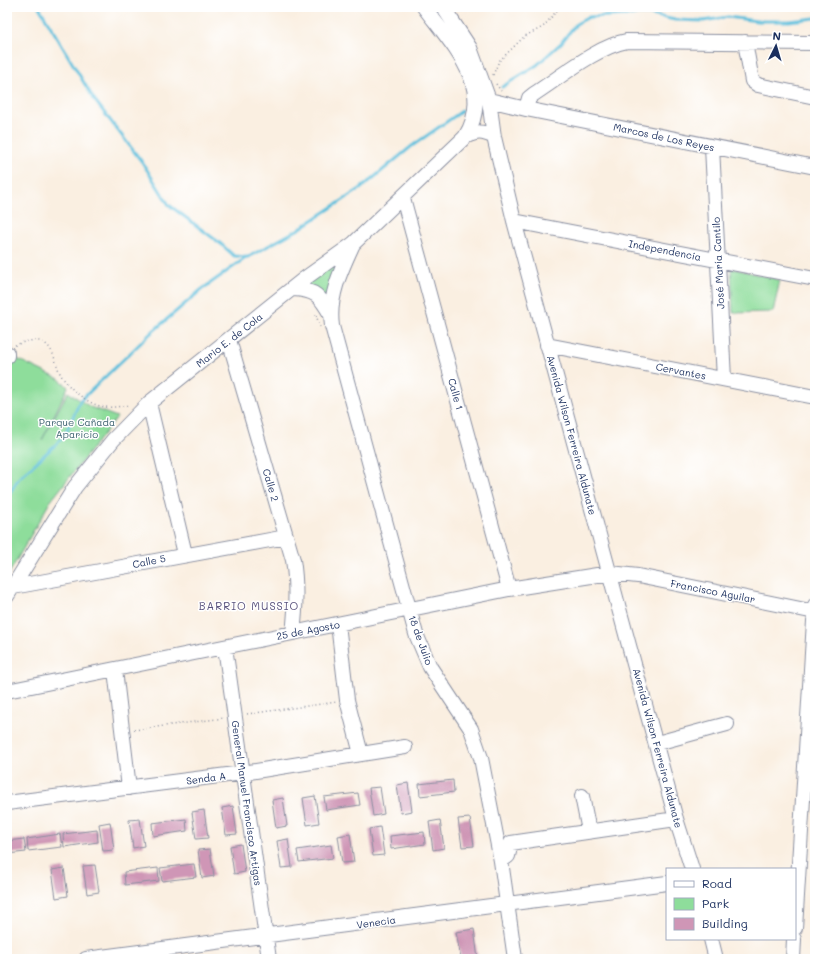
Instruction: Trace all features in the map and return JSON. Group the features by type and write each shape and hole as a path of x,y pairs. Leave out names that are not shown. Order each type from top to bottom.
{"street":[{"path":"424,7 469,71 476,91 476,112 473,125 465,137"},
{"name":"Avenida Wilson Ferreira Aldunate","path":"443,7 470,48 489,100 494,137 514,221 657,743 676,819 692,868"},
{"path":"520,107 534,94 589,58 617,42 815,43"},
{"path":"745,42 752,81 758,85 815,97"},
{"name":"Marcos de Los Reyes","path":"480,75 500,100 520,107"},
{"name":"Marcos de Los Reyes","path":"476,91 489,100 520,107 815,167"},
{"path":"465,137 475,132 483,132 494,137"},
{"name":"Mario E. de Cola","path":"10,592 75,487 112,440 149,403 304,279 353,244 403,198 465,137"},
{"name":"José María Cantilo","path":"712,147 724,379"},
{"name":"Calle 1","path":"403,198 509,589"},
{"name":"Independencia","path":"514,221 815,279"},
{"name":"18 de Julio","path":"331,315 340,272 353,244"},
{"name":"18 de Julio","path":"293,289 314,292 322,299 331,315 348,389 424,656 464,716 477,745 484,769 502,862 515,959"},
{"name":"Calle 2","path":"229,340 286,537 296,577 297,605 293,633"},
{"name":"Cervantes","path":"547,345 815,397"},
{"path":"149,403 186,554"},
{"name":"Calle 5","path":"10,592 186,554 286,537"},
{"name":"25 de Agosto","path":"7,691 509,589 610,573"},
{"name":"Francisco Aguilar","path":"610,573 638,576 815,610"},
{"path":"796,912 815,610"},
{"path":"338,624 347,700 361,754"},
{"name":"General Manuel Francisco Artigas","path":"225,647 269,959"},
{"path":"115,670 130,788"},
{"path":"657,743 727,724"},
{"name":"Senda A","path":"7,803 243,773 405,747"},
{"path":"582,796 589,831"},
{"path":"502,862 508,856 512,843 676,819"},
{"name":"Venecia","path":"86,959 666,883"},
{"path":"711,940 716,959"},
{"path":"793,959 794,940"}],"path":[{"path":"503,94 494,81 493,75 499,61 525,36 543,27 560,7"},
{"path":"9,352 38,340 52,350 62,376 76,392 88,401 98,406 107,407 131,405"}],"green space":[{"path":"346,253 328,302 305,283"},
{"path":"731,268 780,280 773,312 733,313"},
{"name":"Parque Cañada Aparicio","path":"15,358 59,379 68,387 42,440 68,392 90,407 117,417 50,502 7,577 7,374"}],"building":[{"path":"453,780 454,792 420,796 419,784"},
{"path":"408,783 412,811 401,813 397,785"},
{"path":"380,787 384,814 373,816 369,788"},
{"path":"358,793 360,805 326,810 324,797"},
{"path":"315,796 319,823 307,825 303,798"},
{"path":"283,798 287,826 276,828 272,800"},
{"path":"233,806 237,834 226,835 222,808"},
{"path":"204,810 208,838 196,839 192,812"},
{"path":"470,818 474,846 462,847 458,819"},
{"path":"140,819 144,846 133,848 129,820"},
{"path":"186,819 187,831 153,836 152,823"},
{"path":"440,820 444,848 433,850 429,822"},
{"path":"110,822 114,850 103,851 99,824"},
{"path":"380,827 384,855 373,856 369,829"},
{"path":"97,830 98,842 64,847 63,834"},
{"path":"424,832 425,844 391,849 390,836"},
{"path":"60,834 62,847 28,851 27,839"},
{"path":"350,834 354,862 342,863 338,836"},
{"path":"24,839 26,852 7,854 7,841"},
{"path":"288,839 292,867 281,868 277,841"},
{"path":"241,844 245,872 234,874 230,846"},
{"path":"331,845 333,858 299,862 297,850"},
{"path":"210,849 214,876 202,878 198,850"},
{"path":"194,864 196,877 162,881 160,868"},
{"path":"95,865 99,892 87,894 83,866"},
{"path":"64,868 68,896 56,898 52,870"},
{"path":"158,868 159,881 125,885 124,872"},
{"path":"474,929 478,959 461,959 456,932"}],"waterway":[{"path":"39,7 93,98 142,162 169,205 221,244 234,256 248,257 299,229 360,189 412,146 462,111"},
{"path":"502,87 537,65 561,43 576,24 589,17 647,14 675,20 703,21 728,17 757,21 789,21 815,18"},
{"path":"7,497 19,478 64,437 80,401 151,333 201,290 247,257"}],"district":[{"name":"BARRIO MUSSIO","path":"249,605"}]}
